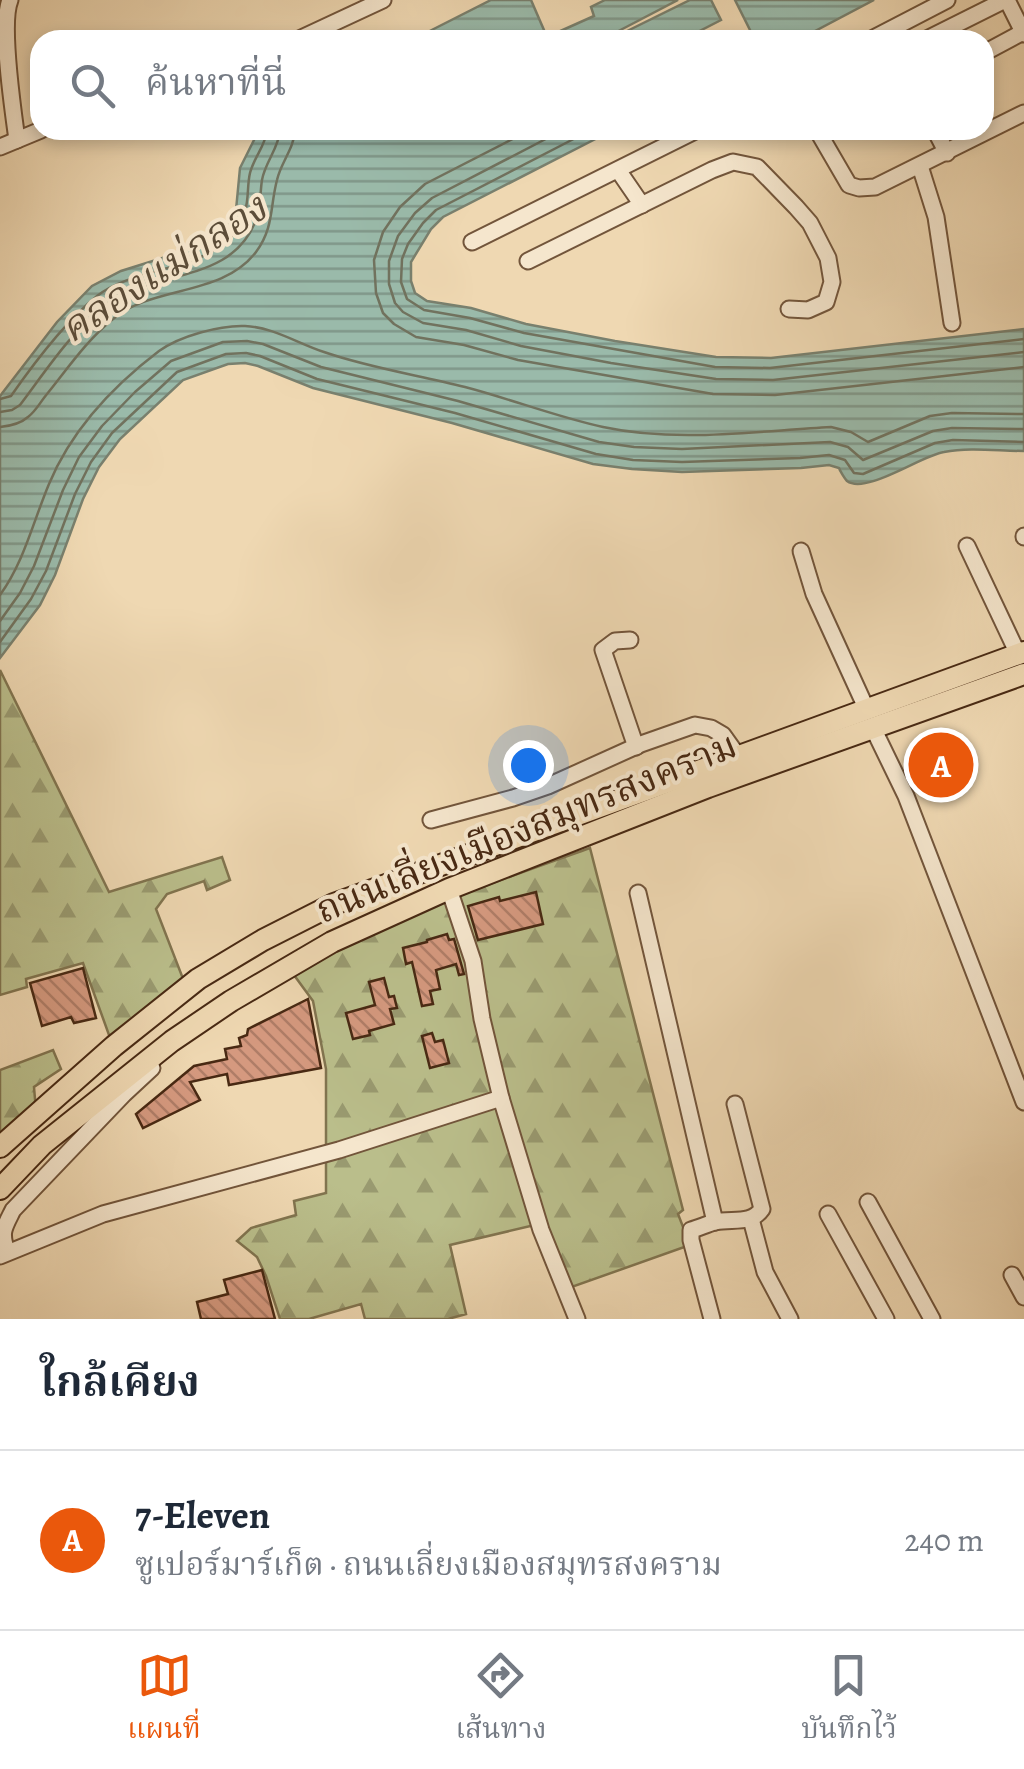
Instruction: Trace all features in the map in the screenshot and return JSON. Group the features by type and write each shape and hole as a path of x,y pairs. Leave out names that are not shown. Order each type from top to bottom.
{"main road":[{"name":"ถนนเลี่ยงเมืองสมุทรสงคราม","path":"0,1189 42,1144 172,1041 332,942 450,889 1022,660"},
{"name":"ถนนเลี่ยงเมืองสมุทรสงคราม","path":"3,1141 198,979 334,904 738,756 870,719"}],"street":[{"path":"318,30 382,0"},
{"path":"894,30 947,0"},
{"path":"945,30 1006,0 1024,33 994,48"},
{"path":"5,7 17,140"},
{"path":"994,128 1024,113"},
{"path":"0,147 30,135"},
{"path":"472,242 677,140"},
{"path":"828,140 849,185 855,188 875,187 971,140"},
{"path":"940,140 947,152"},
{"path":"528,261 733,162 758,167 810,224 828,258 832,282 826,302 808,310 788,309"},
{"path":"920,166 936,217 952,323"},
{"path":"618,170 642,205"},
{"path":"966,546 1022,660"},
{"path":"801,551 814,594 906,796 1024,1102"},
{"path":"630,640 614,641 603,650 636,746"},
{"path":"431,820 548,786 636,746 695,725 723,736 738,756"},
{"path":"450,889 473,961 501,1098 541,1230 577,1319"},
{"path":"638,893 715,1222"},
{"path":"232,1001 124,1094 13,1210 1,1233 4,1254 103,1214 339,1150 501,1098"},
{"path":"712,1319 691,1230 715,1222 750,1219 762,1209 735,1104"},
{"path":"868,1202 932,1319"},
{"path":"828,1214 886,1319"},
{"path":"750,1219 765,1272 790,1319"},
{"path":"1012,1275 1024,1297"}],"green space":[{"path":"0,670 109,892 222,857 230,880 207,890 204,881 167,894 156,909 187,989 0,1141 0,1070 53,1050 61,1069 34,1087 36,1111 113,1046 83,963 26,979 27,987 0,995"},
{"path":"590,848 683,1210 678,1214 690,1245 566,1289 539,1224 450,1245 466,1314 448,1319 365,1319 361,1304 309,1319 280,1319 257,1257 237,1241 251,1228 296,1215 294,1201 326,1193 326,1069 313,1001 294,975 401,920"}],"water":[{"path":"491,0 531,0 544,30 432,30"},
{"path":"605,0 678,0 620,30 563,30 594,16 591,7"},
{"path":"690,0 711,0 721,20 702,30 629,30"},
{"path":"735,0 874,0 817,30 750,30"},
{"name":"คลองแม่กลอง","path":"254,140 593,140 443,217 411,262 415,293 427,301 471,308 526,324 716,357 771,358 1024,329 1024,451 944,452 880,479 856,484 847,481 839,468 829,465 682,472 632,469 593,464 313,388 258,366 228,364 183,380 120,439 99,467 83,499 40,605 0,658 0,396 57,322 92,286 121,271 210,243 226,229 236,210 240,168"}],"building":[{"path":"962,737 975,773 921,792 908,756"},
{"path":"536,892 543,924 478,940 468,906"},
{"path":"447,934 449,940 454,939 464,974 459,975 456,964 436,970 440,989 430,991 433,1004 422,1006 412,962 406,964 403,948"},
{"path":"83,968 96,1018 74,1023 71,1017 42,1026 30,983"},
{"path":"384,978 397,1008 390,1009 394,1024 353,1039 346,1013 375,1005 369,982"},
{"path":"308,999 321,1068 229,1085 227,1074 190,1082 200,1100 143,1128 136,1114 194,1066 227,1059 225,1049 241,1046 239,1038 247,1035 248,1029"},
{"path":"432,1033 435,1042 443,1040 449,1063 430,1068 422,1036"},
{"path":"262,1270 275,1319 201,1319 197,1302 228,1294 224,1280"}],"place":[{"name":"7-Eleven","path":"941,765"}]}
